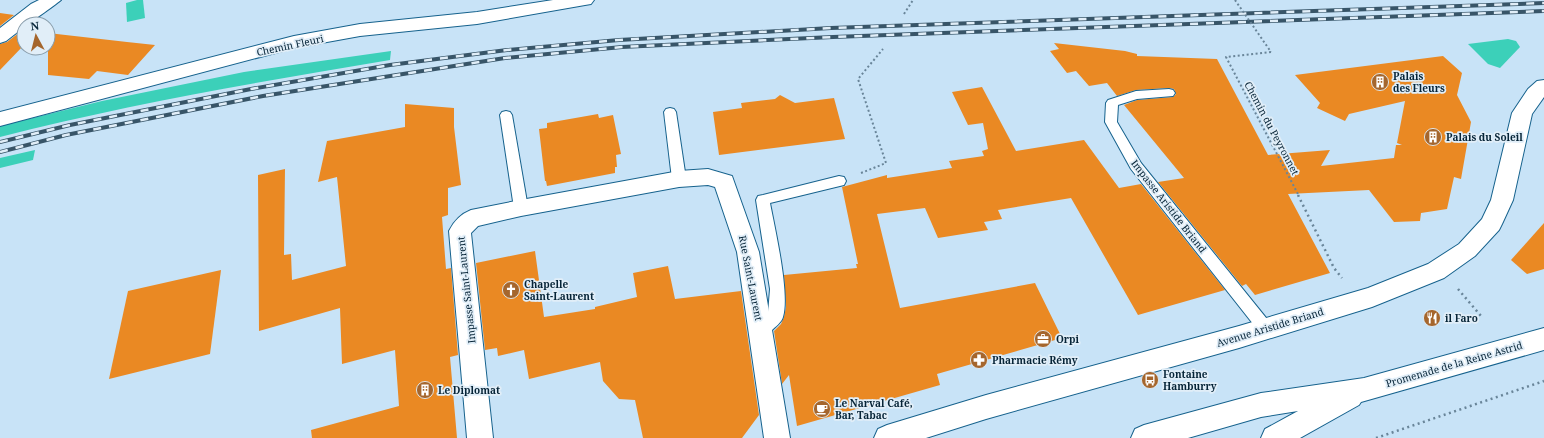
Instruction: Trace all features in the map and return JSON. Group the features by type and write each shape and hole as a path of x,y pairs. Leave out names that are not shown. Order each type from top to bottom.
{"street":[{"path":"0,38 37,8 52,0"},
{"name":"Chemin Fleuri","path":"0,119 294,42 360,30 477,18 585,0"},
{"name":"Avenue Aristide Briand","path":"887,438 986,407 1359,301 1436,271 1467,250 1491,224 1502,200 1522,113 1535,94 1544,86"},
{"name":"Rue Saint-Laurent","path":"521,208 679,179 708,177 724,182 748,252 762,331 777,438"},
{"name":"Impasse Saint-Laurent","path":"480,438 460,231 471,219 521,208"},
{"name":"Promenade de la Reine Astrid","path":"1144,438 1261,405 1364,390 1544,338"},
{"name":"Promenade de la Reine Astrid","path":"1274,438 1364,390"}],"lane":[{"name":"Impasse Aristide Briand","path":"1169,93 1136,95 1112,103 1111,122 1136,166 1266,328"},
{"path":"670,112 679,179"},
{"path":"506,115 521,208"},
{"path":"762,331 776,316 777,289 763,200 839,181"}],"path":[{"path":"904,14 913,0"},
{"name":"Chemin du Peyronnet","path":"1235,0 1271,52 1226,57 1313,222 1334,268 1359,301"},
{"path":"839,181 886,163 858,79 883,49"},
{"path":"1458,288 1481,316"},
{"path":"1376,438 1544,381"}],"shaded area":[{"path":"143,0 145,18 127,22 126,3"},
{"path":"1508,39 1516,41 1520,47 1500,68 1488,64 1468,44"},
{"path":"391,51 390,60 243,85 146,104 0,137 0,126 102,101 244,72"},
{"path":"35,150 33,160 0,168 0,158"}],"building":[{"path":"0,13 14,15 0,26"},
{"path":"56,34 155,45 128,75 97,71 89,79 48,75 48,56 56,56"},
{"path":"16,35 16,53 0,70 0,44 7,42"},
{"path":"1054,43 1125,51 1137,54 1137,56 1217,59 1268,155 1330,150 1321,166 1394,158 1396,145 1402,145 1397,143 1405,101 1349,114 1345,121 1317,108 1320,103 1295,75 1443,56 1462,73 1457,95 1471,122 1461,179 1454,177 1447,209 1421,213 1420,221 1394,222 1369,190 1288,194 1330,273 1255,295 1246,284 1242,286 1158,182 1184,178 1124,105 1137,100 1173,97 1176,94 1174,89 1136,90 1117,96 1107,83 1089,86 1076,71 1067,73 1050,51 1059,49"},
{"path":"982,87 1016,151 1084,140 1119,188 1141,184 1225,290 1138,315 1071,198 998,210 1002,219 984,222 988,230 938,238 925,208 877,214 900,308 1035,283 1062,338 937,374 940,385 797,426 789,375 782,384 774,331 781,324 786,307 784,275 857,268 856,264 858,264 842,187 887,175 887,178 952,168 949,161 984,156 982,151 988,149 983,123 968,125 952,92"},
{"path":"780,95 795,103 834,98 845,139 719,155 713,112 742,108 741,103 775,99"},
{"path":"405,104 454,108 454,127 461,185 448,188 448,215 442,217 446,269 451,268 458,355 450,357 457,438 312,438 311,430 399,406 395,350 342,364 340,308 259,331 258,175 285,169 284,255 291,254 292,280 346,266 337,177 318,182 327,141 405,127"},
{"path":"598,114 599,118 613,115 621,154 616,155 617,167 615,167 615,173 547,186 545,181 539,129 547,128 547,123"},
{"path":"1544,223 1544,269 1527,274 1511,260"},
{"path":"535,251 544,317 595,309 595,307 637,297 633,273 668,266 675,299 741,291 759,415 742,438 643,438 635,400 619,399 603,381 600,362 529,379 524,350 498,356 497,348 485,350 476,263"},
{"path":"221,270 210,354 109,379 128,291"}],"railway":[{"path":"0,142 70,125 251,89 390,65 507,50 619,40 831,28 1544,3"},
{"path":"0,152 66,135 263,96 505,58 622,47 833,37 1544,11"}],"place":[{"name":"Palais des Fleurs","path":"1380,82"},
{"name":"Palais du Soleil","path":"1433,137"},
{"name":"Chapelle Saint-Laurent","path":"511,290"},
{"name":"il Faro","path":"1432,318"},
{"name":"Orpi","path":"1043,339"},
{"name":"Pharmacie Rémy","path":"979,360"},
{"name":"Fontaine Hamburry","path":"1150,380"},
{"name":"Le Diplomat","path":"425,390"},
{"name":"Le Narval Café, Bar, Tabac","path":"822,409"}]}
